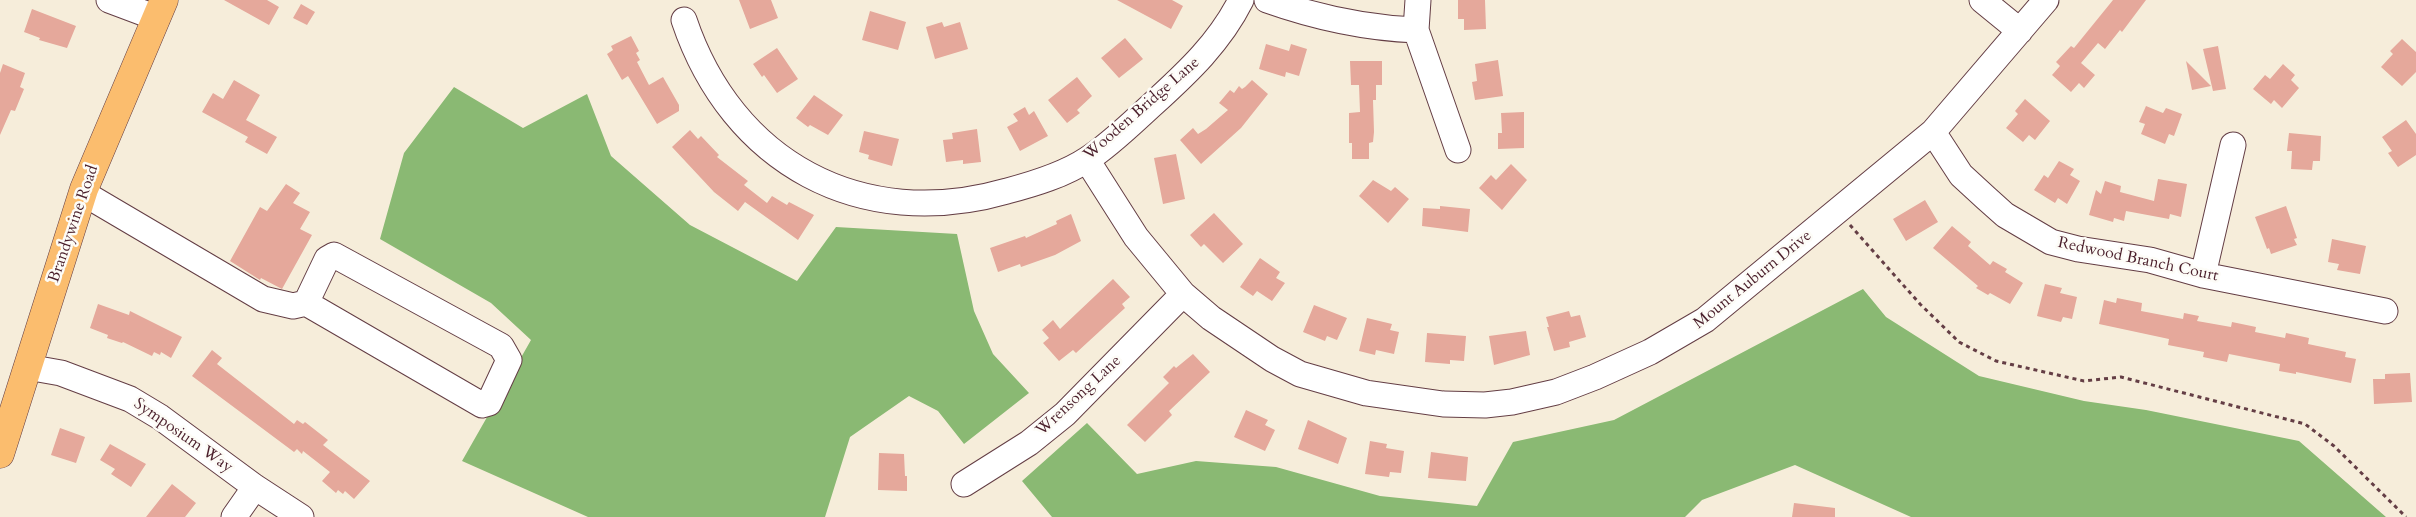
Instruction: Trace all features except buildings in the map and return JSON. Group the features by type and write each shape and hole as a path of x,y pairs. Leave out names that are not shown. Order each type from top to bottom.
{"main road":[{"name":"Brandywine Road","path":"0,454 83,193 160,9"}],"street":[{"path":"109,0 160,9"},
{"name":"Wooden Bridge Lane","path":"684,20 693,46 718,94 744,126 765,145 790,163 839,189 876,199 906,204 962,202 988,197 1042,181 1087,160 1187,73 1220,35 1241,0"},
{"path":"1267,0 1346,22 1416,30"},
{"path":"1418,0 1416,30 1458,150"},
{"path":"1982,0 2020,31"},
{"name":"Mount Auburn Drive","path":"1087,160 1136,237 1183,294 1211,318 1243,341 1300,374 1366,393 1418,401 1485,404 1512,402 1556,392 1595,377 1680,336 1705,320 1933,132 2046,0"},
{"name":"Redwood Branch Court","path":"1933,132 1961,174 1986,198 2005,215 2051,242 2078,249 2150,260 2203,275 2386,311"},
{"path":"2203,275 2233,145"},
{"path":"83,193 263,299 293,306 306,303 482,405 489,402 509,360 501,346 334,255 327,259 306,303"},
{"name":"Wrensong Lane","path":"964,484 1029,443 1064,414 1183,294"},
{"name":"Symposium Way","path":"27,367 61,373 130,399 160,417 255,487 301,517"},
{"path":"234,517 255,487"}],"path":[{"path":"1838,211 1920,304 1959,342 1996,361 2084,381 2121,377 2305,424 2334,446 2406,517"}],"green space":[{"path":"454,87 523,128 587,94 611,156 690,225 797,281 836,227 957,234 974,311 993,354 1029,393 964,444 938,411 909,396 850,437 825,517 588,517 462,461 531,340 491,303 380,239 404,153"},
{"path":"1863,289 1886,317 1979,376 2084,401 2146,410 2299,441 2386,517 1911,517 1795,465 1702,500 1685,517 1052,517 1022,481 1087,423 1137,474 1196,461 1276,467 1380,496 1477,506 1513,442 1614,420"}]}
